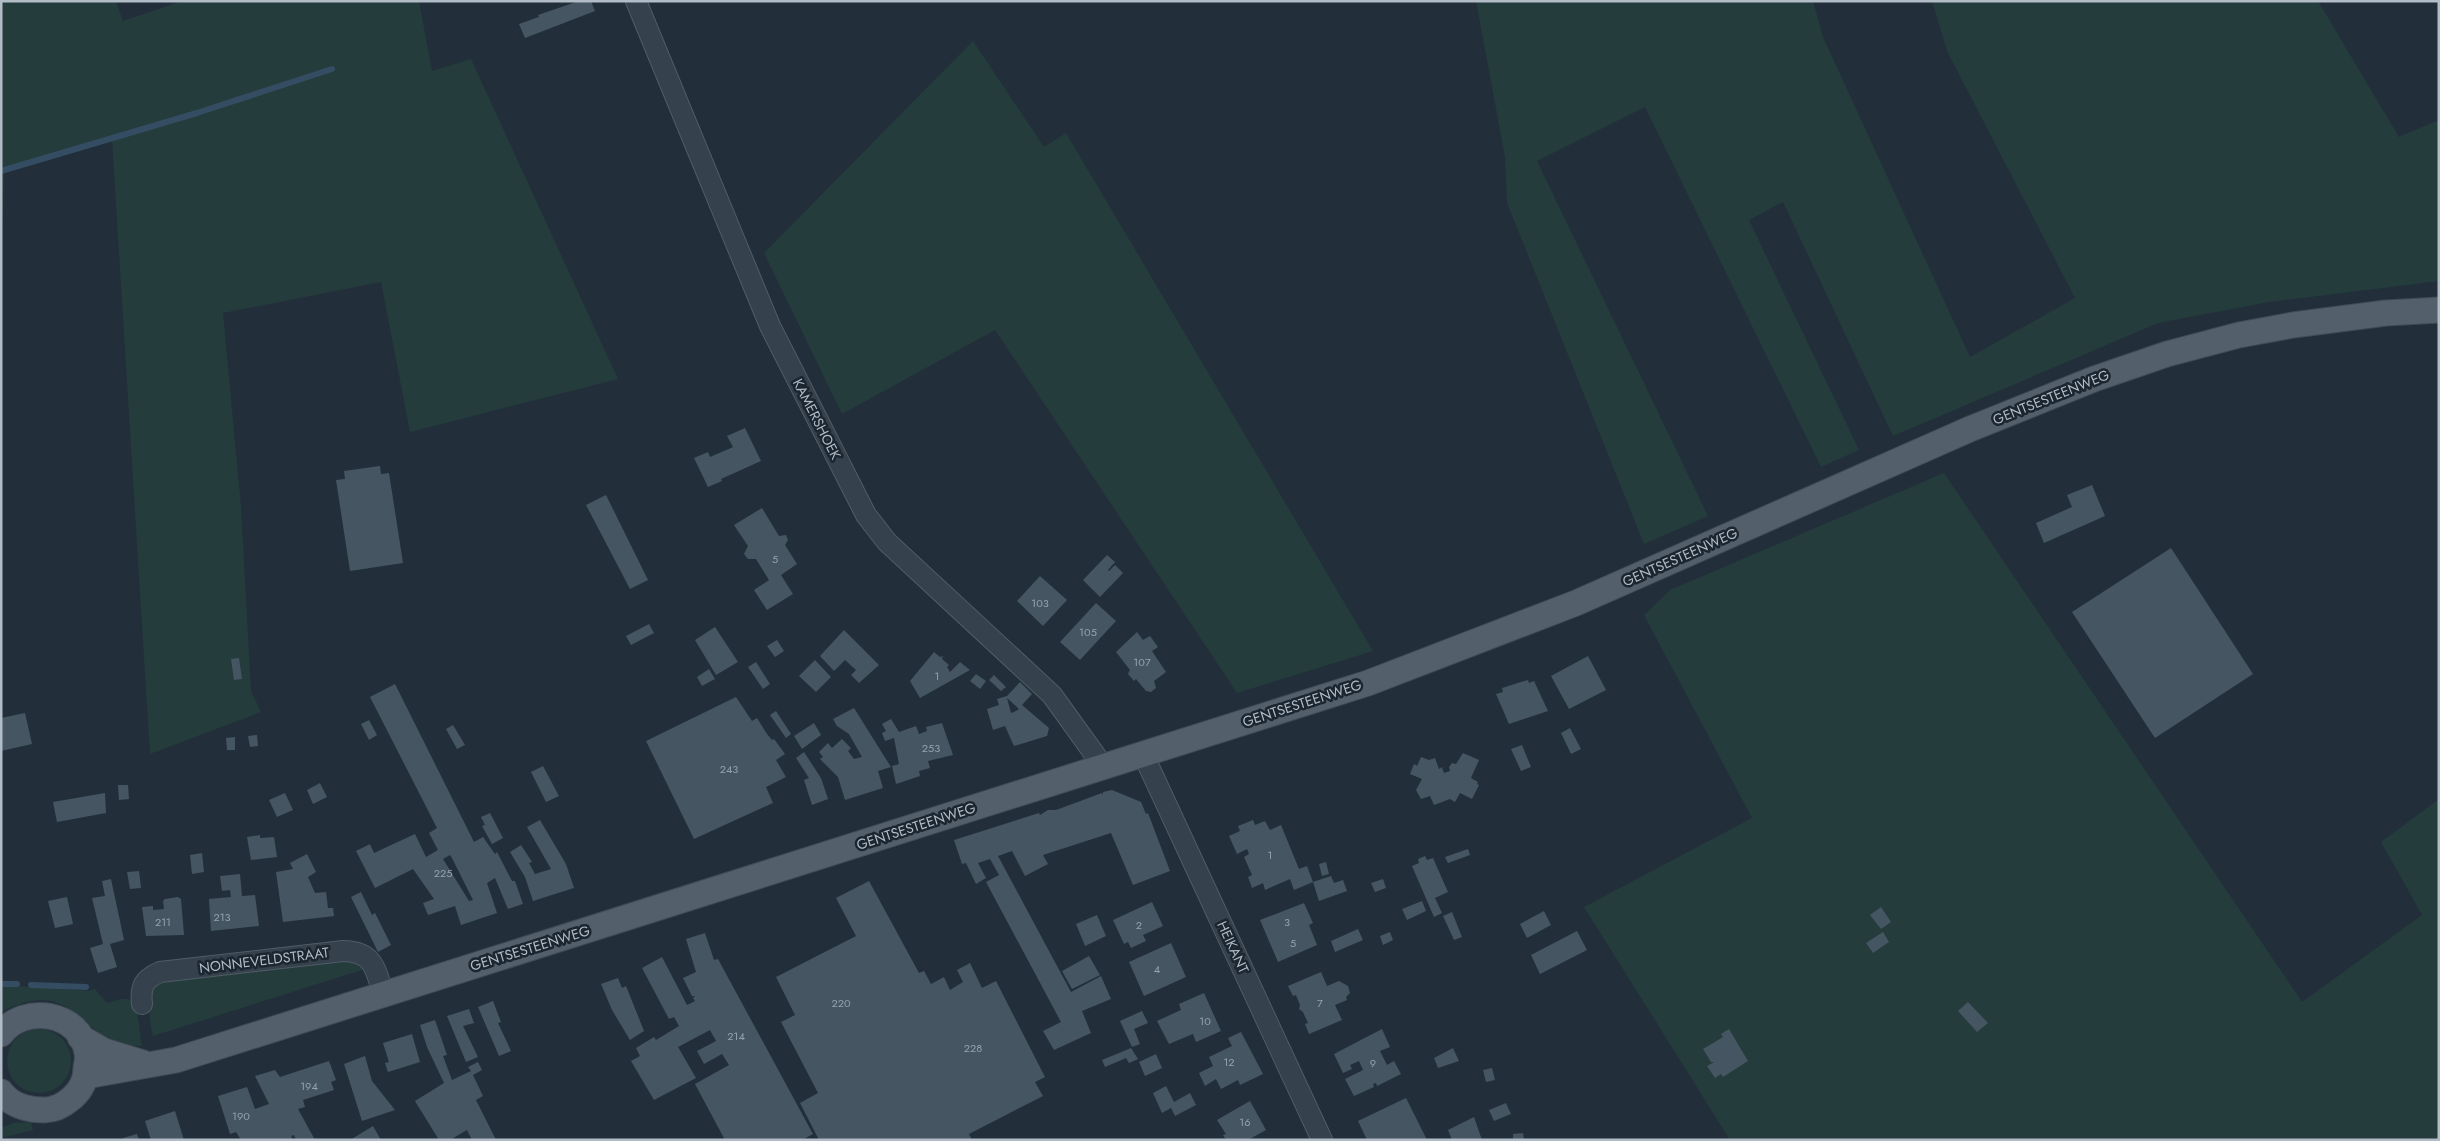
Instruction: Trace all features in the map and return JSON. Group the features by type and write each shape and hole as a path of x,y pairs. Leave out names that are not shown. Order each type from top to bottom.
{"main road":[{"name":"GENTSESTEENWEG","path":"86,1076 176,1060 1368,683 1576,603 1970,429 2094,379 2158,357 2239,335 2293,325 2386,313 2439,310"},
{"name":"GENTSESTEENWEG","path":"1,1034 18,1019 33,1015 50,1015 59,1018 73,1028 80,1037 104,1051 148,1064"},
{"path":"3,1098 31,1110 49,1110 64,1104 74,1096 86,1076 87,1052 80,1037"}],"street":[{"name":"KAMERSHOEK","path":"636,1 770,326 866,514 887,542 1052,695 1103,766"},
{"name":"HEIKANT","path":"1143,754 1322,1140"},
{"name":"NONNEVELDSTRAAT","path":"142,1004 140,992 145,980 160,972 343,951 356,951 371,962 384,994"}],"green space":[{"path":"1,1 116,1 123,21 182,1 419,1 432,71 471,59 618,379 410,432 381,282 223,313 241,507 251,691 261,712 150,754 112,139 4,169 1,268"},
{"path":"1476,1 1813,1 1823,37 1970,357 2075,298 1947,51 1932,1 2318,1 2399,137 2439,120 2439,281 2269,302 2158,323 1893,436 1783,202 1749,220 1859,450 1821,467 1645,107 1537,161 1708,516 1644,544 1507,203 1505,157"},
{"path":"973,41 1044,147 1066,133 1373,651 1237,693 995,330 842,414 764,253"},
{"path":"1944,473 2302,1002 2422,915 2381,842 2439,799 2439,1140 1730,1140 1584,907 1752,818 1644,615 1670,590"},
{"path":"342,958 360,962 365,969 153,1036 150,1023 150,1009 152,988 155,982"},
{"path":"1,985 89,991 95,989 107,1003 127,999 131,1001 137,1011 142,1046 120,1043 103,1035 63,1005 47,1000 27,1002 1,1012"},
{"path":"39,1029 57,1035 65,1043 71,1061 65,1079 57,1087 39,1093 21,1087 13,1079 7,1061 13,1043 21,1035"},
{"path":"31,1122 33,1130 1,1138 1,1128 13,1123"}],"building":[{"path":"579,1 591,1 595,11 525,38 519,24 539,17 538,15"},
{"path":"745,428 761,461 708,487 694,458 708,452 710,457 733,447 727,436"},
{"path":"380,466 381,474 389,473 403,563 350,571 336,480 345,479 344,471"},
{"path":"2092,485 2105,516 2044,543 2036,523 2072,507 2067,495"},
{"path":"606,495 648,580 630,589 586,505"},
{"path":"762,508 779,536 786,535 788,540 785,545 797,564 781,575 793,594 767,610 754,590 769,580 756,559 748,559 744,554 748,546 734,525"},
{"path":"2171,548 2253,674 2155,738 2072,612"},
{"path":"1107,555 1115,562 1108,570 1115,565 1123,573 1100,597 1083,580"},
{"path":"1040,576 1067,600 1043,626 1017,601"},
{"path":"1096,603 1116,621 1080,660 1060,642"},
{"path":"649,624 654,633 631,645 626,636"},
{"path":"715,627 738,662 716,675 695,640"},
{"path":"844,630 879,665 859,683 851,675 856,670 845,660 834,671 820,656"},
{"path":"1137,632 1143,640 1150,636 1158,647 1152,651 1166,672 1154,681 1156,688 1151,692 1146,691 1136,679 1134,681 1128,674 1130,670 1116,652"},
{"path":"777,640 784,651 775,657 767,646"},
{"path":"934,652 940,657 943,656 942,659 949,665 947,667 950,672 960,662 970,670 920,698 910,681"},
{"path":"1588,656 1606,690 1569,709 1551,676"},
{"path":"239,658 242,679 234,680 231,659"},
{"path":"815,660 831,677 816,692 799,676"},
{"path":"756,662 770,684 763,689 748,667"},
{"path":"709,669 715,679 702,686 697,677"},
{"path":"976,674 986,681 980,689 970,681"},
{"path":"994,675 1006,687 1001,691 989,680"},
{"path":"1528,680 1529,683 1534,681 1548,711 1509,724 1496,694 1503,692 1502,688"},
{"path":"1020,682 1032,694 1022,705 1049,728 1047,736 1014,746 1005,726 993,730 987,709 999,705 997,699 1007,696","holes":["1007,698 1019,709 1011,713"]},
{"path":"395,684 474,842 483,837 495,854 497,852 512,881 515,881 523,904 508,909 495,878 487,883 497,913 461,925 455,906 428,915 423,903 434,899 413,869 375,888 356,851 370,844 374,853 415,834 426,857 438,850 429,833 437,828 370,697","holes":["450,855 473,900 469,901 443,859"]},
{"path":"736,697 752,721 757,718 767,734 772,740 774,739 785,754 776,760 786,777 766,787 773,803 694,839 646,741"},
{"path":"854,708 891,767 878,771 883,788 845,800 838,777 820,759 823,757 819,752 828,743 832,748 842,739 851,748 848,751 854,759 862,757 849,734 837,726 833,719"},
{"path":"776,711 791,734 786,738 770,715"},
{"path":"25,713 32,744 1,751 1,718"},
{"path":"891,719 899,732 916,726 919,734 927,731 926,727 942,723 953,755 928,761 930,768 919,771 920,776 896,784 892,766 899,764 894,738 885,741 882,733 886,731 882,724"},
{"path":"369,720 377,735 369,740 361,724"},
{"path":"814,723 821,735 802,749 794,736"},
{"path":"453,725 465,745 457,749 446,729"},
{"path":"1570,728 1581,749 1571,754 1561,733"},
{"path":"257,735 258,746 250,747 248,736"},
{"path":"235,737 235,750 227,750 226,738"},
{"path":"1522,745 1531,767 1521,771 1511,749"},
{"path":"804,752 821,778 828,799 812,805 804,780 809,778 796,758"},
{"path":"1463,753 1479,760 1471,778 1478,782 1477,784 1479,785 1472,799 1460,793 1455,802 1450,799 1434,805 1430,796 1421,799 1416,790 1422,779 1410,774 1414,764 1417,766 1421,757 1429,760 1435,758 1439,769 1442,767 1444,773 1450,771 1449,767 1452,763 1456,764"},
{"path":"543,766 559,796 546,802 531,772"},
{"path":"320,783 327,797 313,804 307,790"},
{"path":"118,785 128,785 129,799 119,800"},
{"path":"1112,790 1141,802 1146,814 1148,813 1170,871 1133,885 1111,833 1043,855 1048,864 1025,876 1012,851 998,856 1071,992 1101,976 1111,999 1082,1011 1091,1033 1054,1050 1043,1031 1061,1022 986,882 999,875 990,859 978,863 986,878 976,884 966,863 962,864 954,840 1039,813 1040,815 1048,810 1056,810 1102,793 1103,795 1103,792"},
{"path":"105,793 106,813 57,822 53,802"},
{"path":"285,793 293,810 277,817 269,800"},
{"path":"490,813 503,838 492,844 482,826 485,825 481,817"},
{"path":"540,820 566,864 574,888 533,901 525,877 510,852 521,845 532,862 529,863 535,874 551,869 527,827"},
{"path":"1253,820 1255,825 1265,821 1270,830 1281,825 1299,869 1307,866 1313,882 1294,890 1290,879 1265,890 1263,883 1252,888 1248,877 1252,875 1244,857 1249,854 1247,849 1237,854 1229,836 1240,831 1238,826"},
{"path":"260,835 260,838 274,837 277,857 251,860 247,837"},
{"path":"1468,849 1470,855 1448,863 1445,857"},
{"path":"202,853 204,872 192,874 190,855"},
{"path":"307,854 316,872 308,877 315,893 326,892 328,908 333,908 334,916 283,922 276,872 293,869 290,863"},
{"path":"1425,856 1427,860 1433,858 1448,892 1435,898 1442,913 1434,917 1412,866 1419,863 1418,859"},
{"path":"1326,862 1329,874 1322,876 1319,864"},
{"path":"139,871 141,888 130,889 127,872"},
{"path":"240,874 242,896 255,895 259,926 211,931 209,899 231,897 230,890 222,891 220,876"},
{"path":"1331,876 1334,883 1343,880 1347,891 1319,901 1313,882"},
{"path":"111,879 124,940 110,944 117,967 98,973 90,948 103,944 92,898 105,896 102,881"},
{"path":"1383,879 1386,888 1375,892 1371,883"},
{"path":"869,881 919,973 924,971 931,984 944,977 950,990 963,982 957,970 970,963 982,988 996,981 1045,1077 1035,1082 1043,1096 969,1134 972,1140 819,1140 800,1103 818,1093 781,1022 795,1015 776,977 856,936 836,898"},
{"path":"361,892 372,915 375,913 391,945 378,952 351,897"},
{"path":"67,897 73,924 55,928 48,901"},
{"path":"178,897 181,899 184,935 146,936 142,907 153,906 153,910 164,909 163,901 165,899"},
{"path":"1422,901 1426,911 1407,920 1402,909"},
{"path":"1152,902 1163,926 1143,935 1146,941 1131,948 1128,942 1124,944 1113,920"},
{"path":"1304,903 1313,923 1309,925 1317,945 1278,962 1260,920"},
{"path":"1881,907 1891,922 1881,929 1870,915"},
{"path":"1544,911 1551,925 1527,938 1520,924"},
{"path":"1452,912 1462,937 1454,940 1443,916"},
{"path":"1097,915 1106,936 1085,946 1076,924"},
{"path":"1358,929 1363,940 1335,952 1331,941"},
{"path":"1577,931 1587,950 1540,974 1531,955"},
{"path":"1390,932 1393,940 1383,945 1380,936"},
{"path":"1883,932 1889,942 1873,953 1866,943"},
{"path":"705,933 714,960 718,959 813,1134 802,1140 725,1140 695,1084 729,1065 722,1054 704,1064 697,1051 716,1041 710,1030 678,1047 696,1078 654,1100 631,1061 640,1056 636,1048 654,1037 656,1040 679,1026 674,1017 669,1019 642,968 662,957 687,1005 695,1001 693,998 695,996 692,996 683,978 696,972 686,939"},
{"path":"1171,943 1186,977 1144,996 1129,962"},
{"path":"1089,956 1100,975 1072,989 1062,971"},
{"path":"1321,972 1327,986 1339,981 1348,986 1350,993 1346,997 1347,1000 1335,1005 1342,1020 1309,1034 1305,1024 1308,1023 1303,1012 1299,1009 1300,1005 1296,995 1293,996 1288,986"},
{"path":"618,978 622,988 626,986 644,1031 630,1040 612,1010 601,984"},
{"path":"1204,993 1221,1031 1196,1042 1193,1034 1169,1044 1157,1021 1181,1010 1179,1004"},
{"path":"493,1001 501,1022 498,1023 511,1051 499,1056 478,1007"},
{"path":"1968,1002 1988,1023 1977,1032 1958,1011"},
{"path":"469,1009 474,1023 463,1026 478,1057 466,1062 447,1016"},
{"path":"1142,1011 1148,1023 1134,1029 1140,1044 1132,1047 1120,1021"},
{"path":"435,1020 447,1055 443,1056 452,1080 471,1071 468,1067 478,1062 482,1070 473,1075 483,1096 476,1100 496,1140 472,1140 467,1130 450,1140 439,1140 415,1101 444,1083 427,1047 420,1025"},
{"path":"1382,1029 1390,1047 1380,1051 1387,1065 1394,1061 1401,1074 1377,1086 1376,1083 1373,1084 1374,1087 1354,1096 1345,1079 1363,1070 1359,1061 1350,1065 1352,1069 1343,1073 1334,1054"},
{"path":"1729,1029 1748,1061 1723,1077 1721,1074 1715,1078 1707,1066 1714,1062 1711,1062 1703,1049 1723,1037 1721,1034"},
{"path":"1241,1032 1263,1074 1240,1085 1238,1080 1221,1089 1216,1079 1205,1086 1199,1073 1213,1066 1209,1057 1232,1046 1228,1038"},
{"path":"412,1034 420,1062 388,1072 385,1063 389,1062 383,1043"},
{"path":"1131,1048 1138,1059 1129,1063 1126,1058 1105,1067 1102,1060"},
{"path":"1453,1048 1459,1061 1438,1068 1434,1058"},
{"path":"1156,1054 1162,1068 1145,1076 1139,1062"},
{"path":"365,1056 372,1081 395,1110 362,1121 344,1064"},
{"path":"329,1061 336,1080 331,1082 334,1090 303,1100 305,1107 298,1109 315,1140 296,1140 294,1135 291,1136 293,1140 241,1140 236,1132 230,1134 218,1096 247,1087 255,1109 269,1104 255,1076 275,1070 280,1077"},
{"path":"1492,1068 1495,1080 1486,1082 1483,1070"},
{"path":"1166,1086 1174,1102 1190,1093 1196,1105 1175,1116 1171,1108 1162,1113 1153,1093"},
{"path":"1406,1098 1427,1140 1367,1140 1358,1121"},
{"path":"1250,1101 1266,1130 1248,1140 1226,1140 1223,1135 1226,1134 1217,1120"},
{"path":"1506,1103 1511,1114 1494,1121 1489,1110"},
{"path":"175,1111 184,1140 151,1140 145,1121"},
{"path":"1474,1117 1482,1140 1452,1140 1448,1130"},
{"path":"373,1126 381,1140 350,1140"},
{"path":"1523,1133 1524,1140 1513,1140 1513,1134"},
{"path":"137,1134 139,1140 123,1140 123,1138"}],"waterway":[{"path":"1,171 197,113 332,69"},
{"path":"1,984 17,984"},
{"path":"31,985 86,987"}]}
